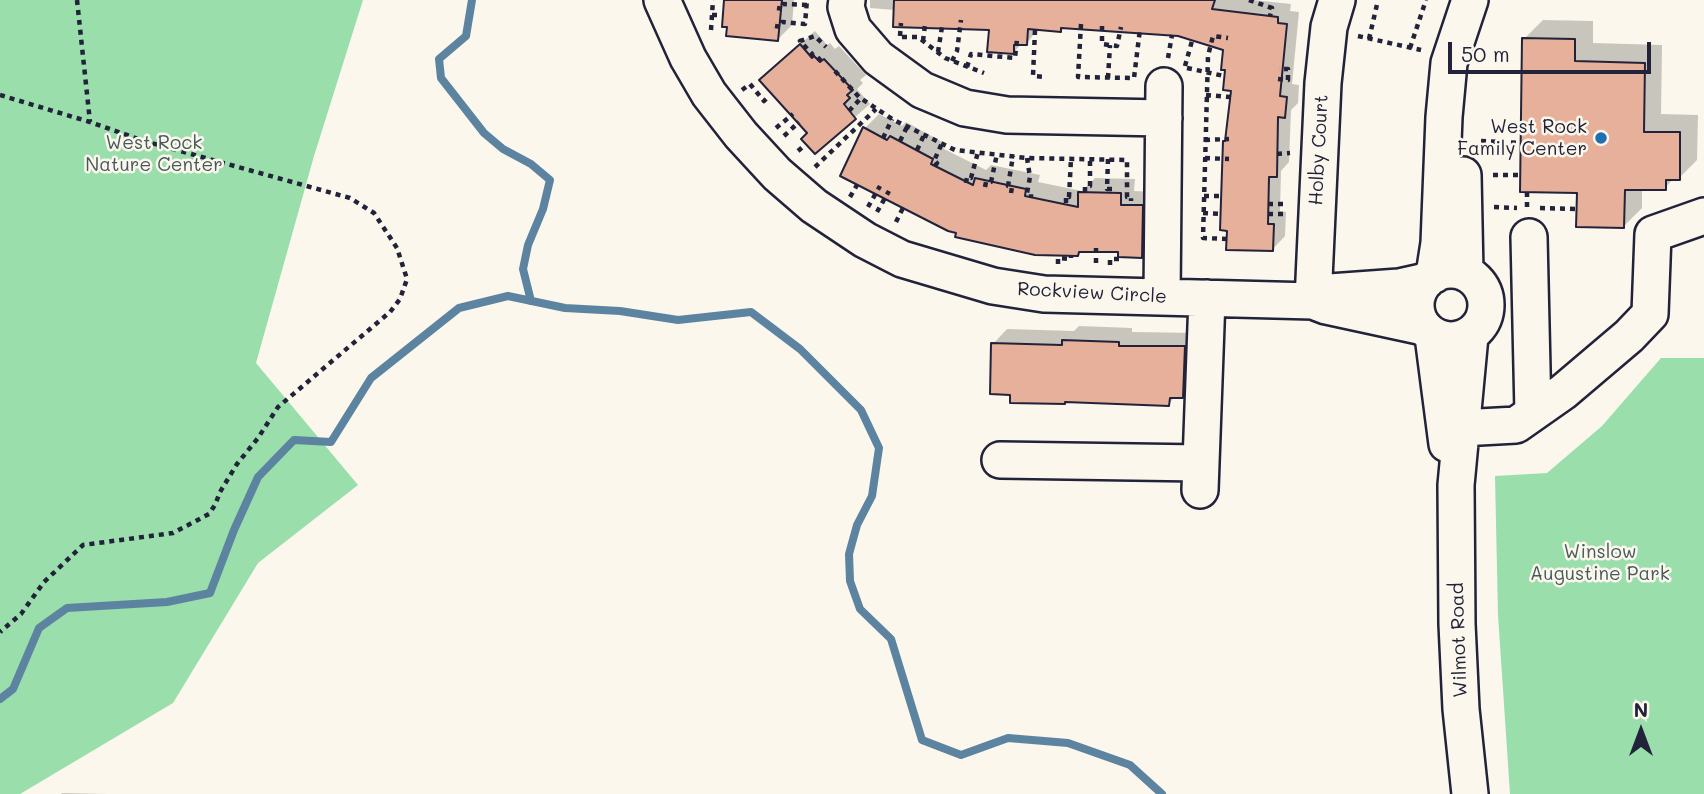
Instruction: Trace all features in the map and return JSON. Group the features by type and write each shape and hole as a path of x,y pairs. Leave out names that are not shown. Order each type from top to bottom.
{"street":[{"name":"Rockview Circle","path":"662,0 688,58 704,85 741,135 777,174 814,206 864,240 902,259 993,286 1044,294 1313,301 1428,332"},
{"path":"846,0 853,29 878,58 922,90 965,108 1007,115 1171,91 1162,297"},
{"name":"Holby Court","path":"1313,301 1322,83 1329,27 1337,0"},
{"path":"1441,276 1439,243 1444,117 1450,63 1469,0"},
{"path":"1441,276 1477,282 1485,295 1486,310 1481,325 1470,336 1451,341 1428,332 1416,312 1417,296 1441,276 1469,64 1490,0"},
{"path":"1461,428 1516,425 1629,337 1650,314 1654,234 1704,216"},
{"path":"1528,223 1533,413"},
{"name":"Rockview Circle","path":"1313,301 1330,292 1399,287 1441,276"},
{"path":"1000,460 1200,477 1207,298"},
{"name":"Wilmot Road","path":"1428,332 1456,485"},
{"name":"Wilmot Road","path":"1470,336 1456,485 1457,624 1461,709 1470,794"}],"path":[{"path":"77,0 90,122"},
{"path":"710,41 713,0"},
{"path":"1249,0 1272,8 1270,16"},
{"path":"1369,39 1378,0"},
{"path":"1359,36 1410,48 1426,0"},
{"path":"775,26 781,27 782,23 805,24 807,2 783,4 783,9 777,8"},
{"path":"712,15 723,15"},
{"path":"952,61 957,51 961,20"},
{"path":"900,36 901,23"},
{"path":"1081,24 1078,78 1134,78 1140,29"},
{"path":"923,42 925,25"},
{"path":"1102,26 1102,44 1117,46 1121,27"},
{"path":"937,53 942,27"},
{"path":"1035,30 1033,76 1046,77"},
{"path":"821,61 800,41 815,36 829,50"},
{"path":"892,36 918,37 937,53 984,73"},
{"path":"1227,239 1203,238 1203,213 1208,56 1213,36 1228,38"},
{"path":"967,67 971,54 1015,58 1017,39"},
{"path":"1171,91 1192,41"},
{"path":"1108,78 1110,45"},
{"path":"1278,79 1287,80 1288,69 1279,69"},
{"path":"741,91 751,84 764,101 767,98"},
{"path":"1206,94 1230,97"},
{"path":"0,95 144,141 350,198 374,213 397,248 407,279 400,299 390,312 278,407 267,420 258,438 237,464 209,514 173,533 83,545 44,582 21,614 0,632"},
{"path":"849,111 861,98"},
{"path":"812,170 876,108"},
{"path":"773,131 793,114"},
{"path":"883,138 892,119"},
{"path":"781,139 799,122"},
{"path":"900,141 907,127"},
{"path":"917,150 924,135"},
{"path":"1205,140 1229,139"},
{"path":"1481,141 1521,143"},
{"path":"935,166 937,163 934,161 942,143"},
{"path":"795,154 806,144"},
{"path":"966,183 967,177 971,178 978,152"},
{"path":"985,187 986,181 991,182 997,155"},
{"path":"1011,193 1012,187 1009,186 1013,156"},
{"path":"1027,158 1030,177 1027,193 1031,194 1031,197"},
{"path":"1205,158 1229,159"},
{"path":"1066,203 1066,196 1069,197 1071,159"},
{"path":"1084,192 1084,187 1090,187 1090,159"},
{"path":"1108,159 1107,189 1112,189 1111,193"},
{"path":"1482,174 1520,175"},
{"path":"850,197 858,185"},
{"path":"867,208 880,186"},
{"path":"876,213 889,191"},
{"path":"1527,192 1528,223"},
{"path":"1204,196 1221,196"},
{"path":"1268,205 1289,204"},
{"path":"895,223 903,208"},
{"path":"1203,213 1221,214"},
{"path":"1268,214 1288,214"},
{"path":"1096,248 1096,265"},
{"path":"1058,264 1058,258 1071,259 1071,256"},
{"path":"1110,265 1110,258 1122,260 1122,257"}],"green space":[{"name":"West Rock Nature Center","path":"0,0 363,0 314,156 256,363 358,485 258,563 173,703 20,794 0,794"},
{"name":"Winslow Augustine Park","path":"1661,358 1704,358 1704,794 1510,794 1498,615 1495,476 1547,473 1602,426"}],"building":[{"path":"724,0 782,0 778,41 726,36 727,27 722,27"},
{"path":"894,0 1215,0 1212,9 1278,17 1278,23 1287,24 1280,96 1287,97 1285,118 1278,117 1277,177 1269,177 1268,224 1274,224 1273,251 1226,250 1227,231 1220,230 1223,141 1231,91 1223,90 1223,50 1178,36 1061,28 1061,32 1028,29 1027,45 1014,45 1014,54 987,52 989,30 893,27"},
{"name":"West Rock Family Center","path":"1522,38 1575,39 1575,61 1645,63 1644,132 1680,132 1680,180 1666,180 1666,190 1625,190 1624,228 1576,227 1577,193 1520,192"},
{"path":"800,44 812,58 814,56 820,62 824,59 853,90 847,95 850,98 844,104 856,119 815,154 801,139 807,133 759,80"},
{"path":"863,127 887,140 890,136 933,159 931,164 973,185 975,178 1026,189 1025,196 1078,207 1078,192 1121,193 1121,205 1143,205 1142,258 1118,257 1118,252 1079,252 1078,256 1035,255 955,237 956,233 840,176"},
{"path":"1062,340 1119,342 1119,346 1185,346 1183,398 1170,398 1169,406 1010,403 1010,395 990,394 991,343 1062,345"}],"waterway":[{"path":"472,0 466,36 439,59 441,78 484,133 550,180 543,209 528,245 523,269 531,301"},
{"path":"0,699 13,689 39,628 67,608 167,602 210,593 258,477 294,440 331,442 371,378 459,308 508,296 565,308 620,311 678,320 751,312 800,349 861,410 879,448 872,496 857,525 849,554 850,581 860,609 891,639 922,740 961,755 1008,738 1068,743 1130,765 1162,794"}],"place":[{"name":"West Rock Family Center","path":"1601,138"}]}
